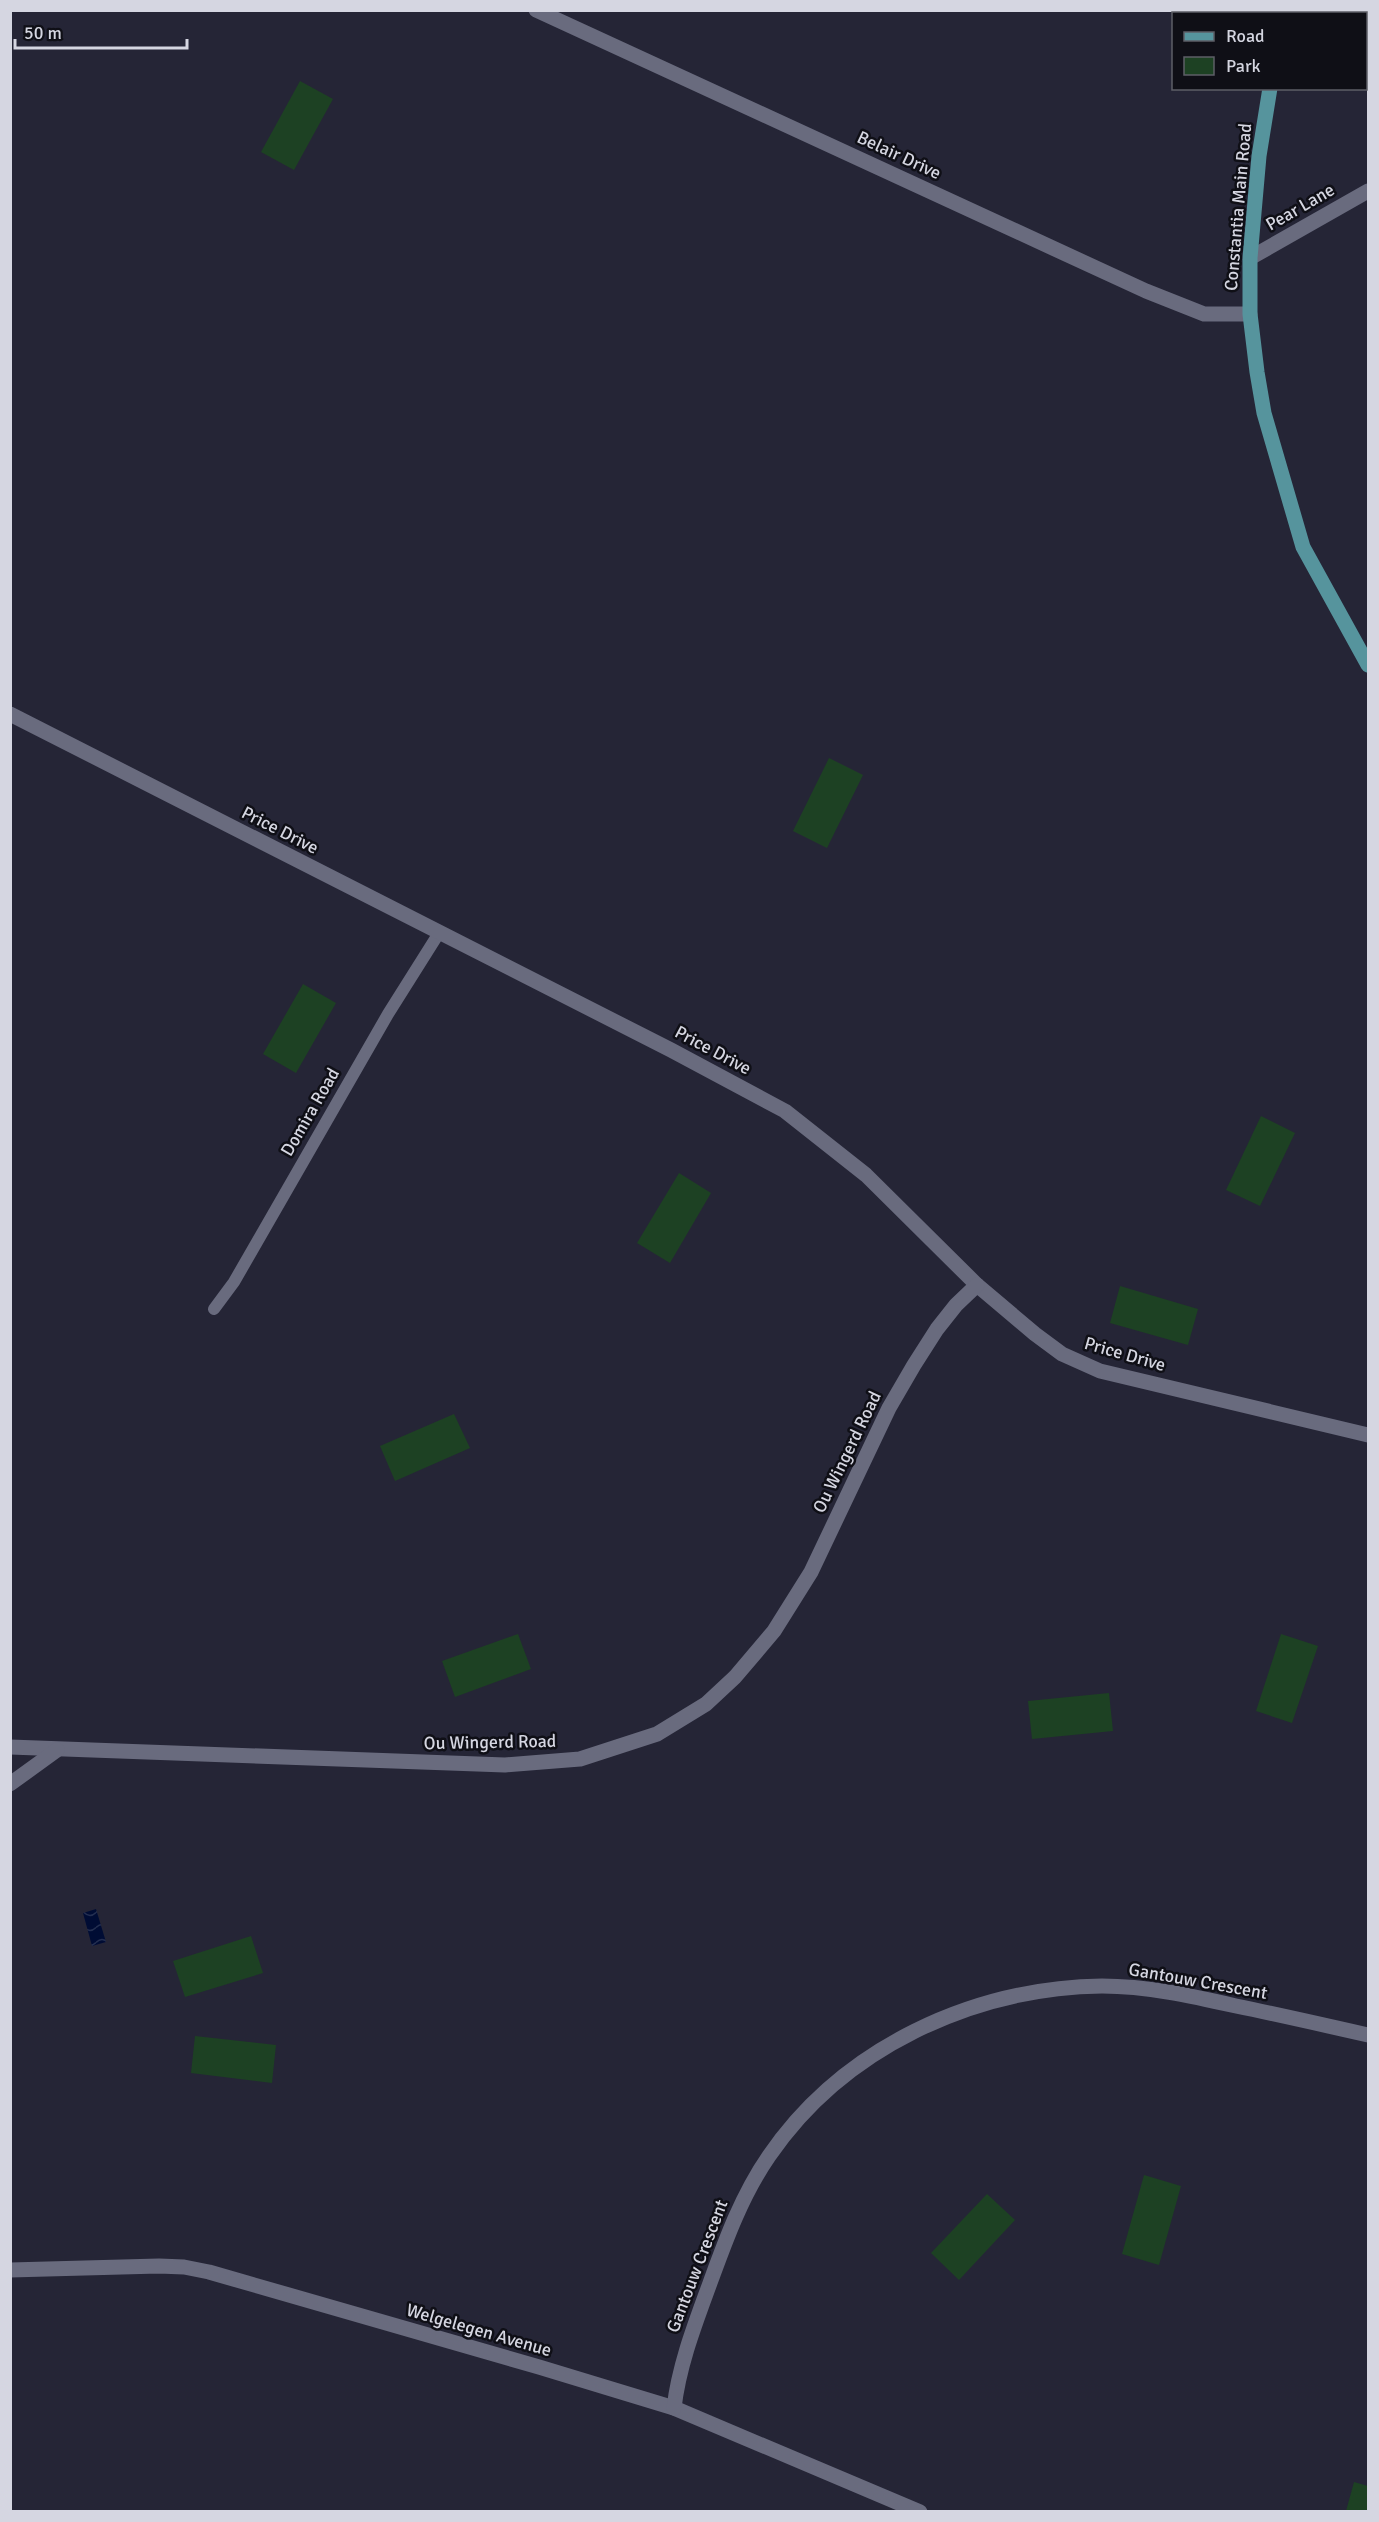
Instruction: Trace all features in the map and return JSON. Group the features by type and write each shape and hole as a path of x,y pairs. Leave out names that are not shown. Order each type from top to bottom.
{"main road":[{"name":"Constantia Main Road","path":"1270,90 1259,156 1250,258 1250,314 1264,413 1303,547 1368,665"}],"street":[{"name":"Belair Drive","path":"536,10 1146,291 1204,314 1250,314"},
{"name":"Pear Lane","path":"1250,258 1368,191"},
{"name":"Price Drive","path":"10,714 671,1050 785,1111 866,1175 977,1285 1062,1354 1100,1371 1368,1434"},
{"name":"Ou Wingerd Road","path":"10,1747 506,1765 580,1759 657,1734 706,1704 735,1677 774,1631 811,1572 889,1408 914,1365 950,1313 977,1285"},
{"path":"10,1784 57,1750"},
{"name":"Gantouw Crescent","path":"675,2408 677,2381 686,2351 729,2231 747,2191 768,2157 792,2124 819,2096 875,2054 910,2032 949,2015 1007,1998 1069,1987 1104,1986 1149,1989 1199,1998 1368,2035"},
{"name":"Welgelegen Avenue","path":"10,2270 128,2266 184,2267 260,2286 675,2408 920,2511"}],"lane":[{"name":"Domira Road","path":"214,1310 234,1282 388,1014 439,933"}],"green space":[{"path":"300,81 333,99 294,170 261,152"},
{"path":"829,758 863,775 827,848 793,831"},
{"path":"303,984 336,1003 296,1073 263,1054"},
{"path":"1261,1116 1295,1133 1260,1206 1226,1190"},
{"path":"679,1173 711,1193 670,1263 637,1243"},
{"path":"1120,1286 1198,1309 1188,1345 1110,1323"},
{"path":"454,1414 470,1448 395,1481 380,1446"},
{"path":"518,1634 531,1669 455,1697 442,1661"},
{"path":"1281,1634 1318,1646 1292,1723 1256,1711"},
{"path":"1109,1693 1113,1731 1032,1739 1028,1701"},
{"path":"251,1936 263,1973 185,1997 173,1961"},
{"path":"195,2036 276,2045 272,2083 191,2073"},
{"path":"1144,2175 1181,2186 1159,2265 1122,2254"},
{"path":"987,2194 1015,2220 959,2280 931,2253"},
{"path":"1354,2482 1368,2486 1368,2511 1346,2511"}],"water":[{"path":"96,1909 106,1942 92,1946 83,1913"}]}
